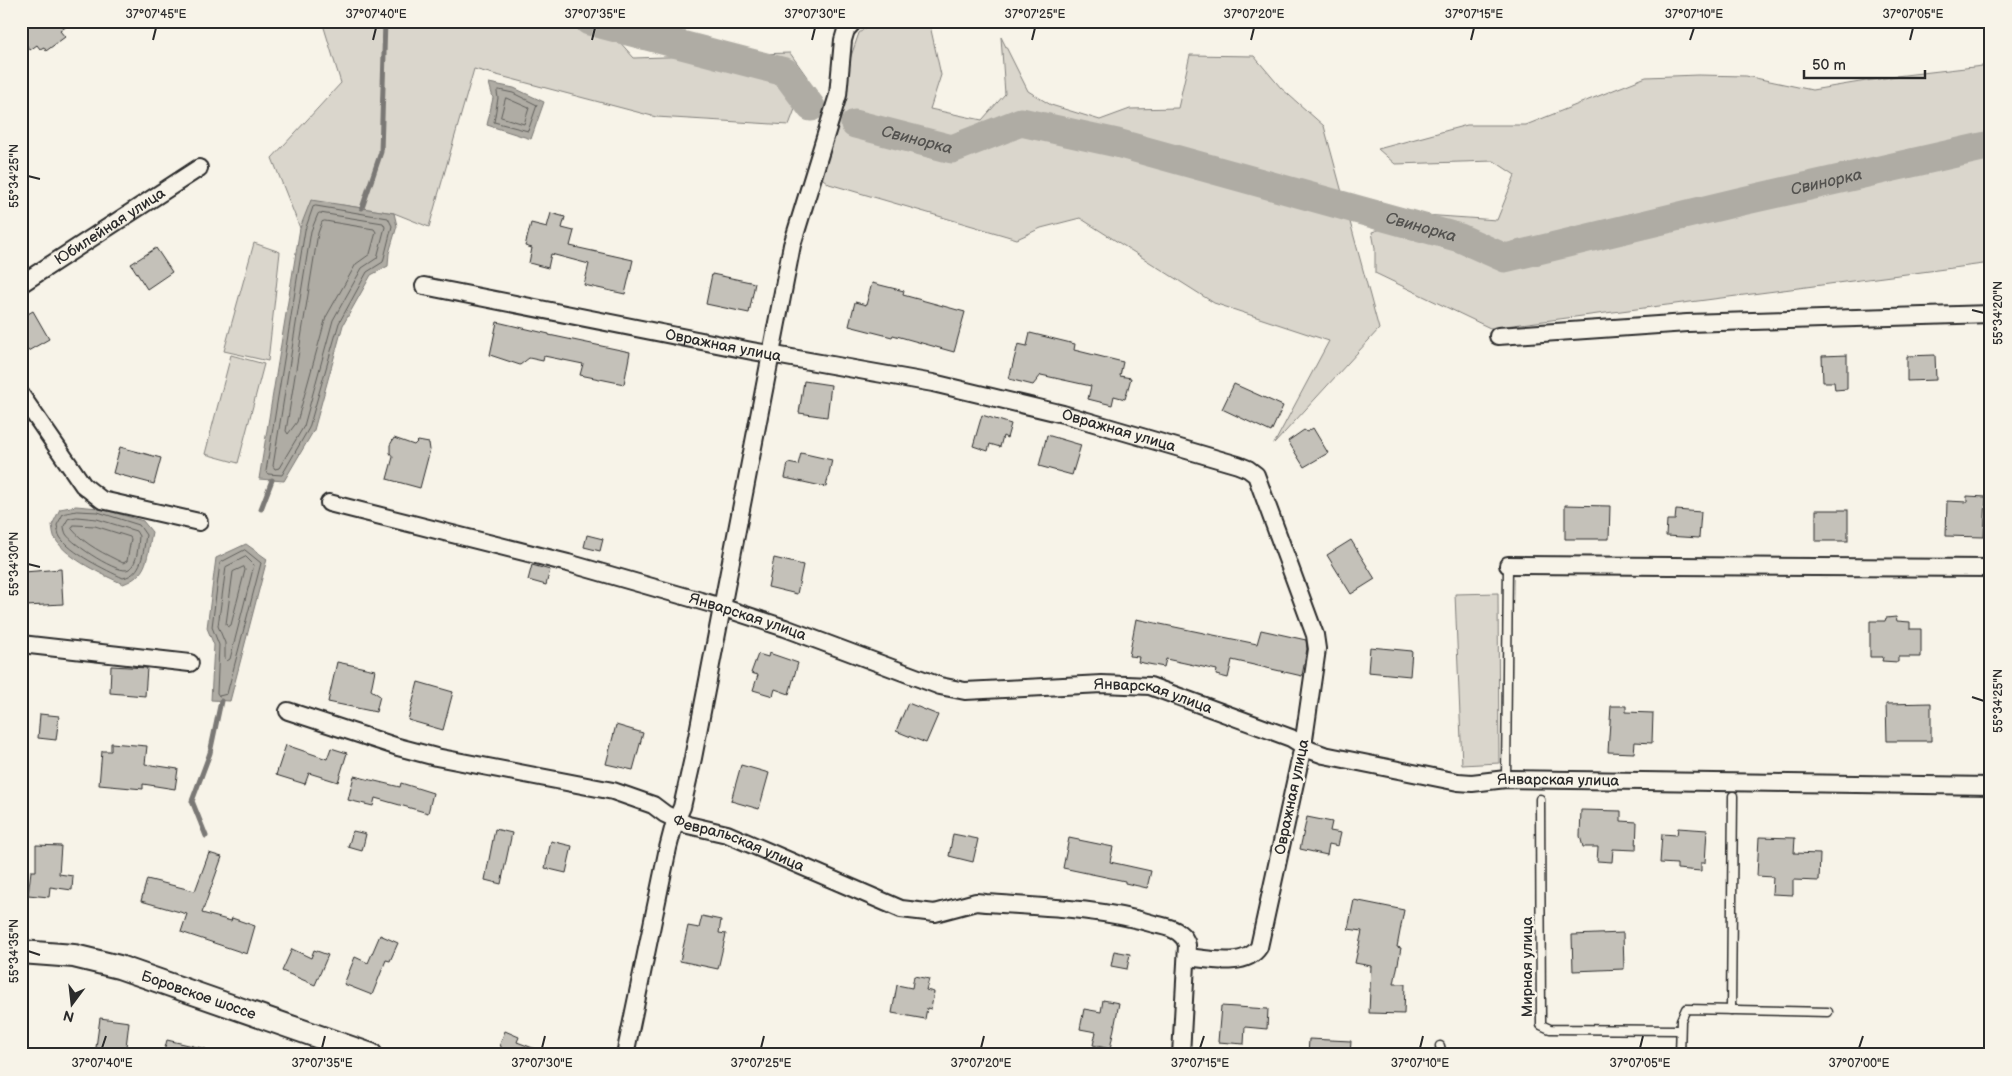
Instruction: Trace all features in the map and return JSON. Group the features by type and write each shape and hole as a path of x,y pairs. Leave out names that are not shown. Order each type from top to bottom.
{"main road":[{"name":"Боровское шоссе","path":"21,952 74,956 119,967 371,1055"}],"street":[{"path":"626,1055 668,848 682,807 693,758 796,230 838,96 843,40 846,30 854,21"},
{"name":"Юбилейная улица","path":"21,284 198,168"},
{"name":"Овражная улица","path":"424,286 772,355 933,383 1063,414 1248,468 1256,475 1263,491 1315,635 1317,649 1303,746 1259,947 1255,954 1250,957 1234,960 1187,951"},
{"path":"1498,336 1687,323 1991,314"},
{"path":"21,395 83,485 95,496 102,500 199,522"},
{"name":"Январская улица","path":"329,504 568,563 722,608 792,630 940,686 965,691 1102,684 1150,686 1291,738 1303,746 1324,755 1458,782 1472,783 1506,779 1991,786"},
{"path":"1508,565 1991,568"},
{"path":"21,644 190,663"},
{"name":"Февральская улица","path":"288,711 398,747 436,757 613,791 653,805 676,820 727,834 901,909 935,913 976,902 1097,912 1170,928 1178,932 1186,940 1187,951"},
{"path":"1181,1055 1187,951"}],"lane":[{"path":"1506,779 1508,565"},
{"path":"1731,1010 1733,796"},
{"name":"Мирная улица","path":"1540,799 1541,1025 1550,1028 1680,1030"},
{"path":"1680,1055 1681,1020 1686,1009 1828,1012"},
{"path":"1440,1046 1442,1055"}],"shaded area":[{"path":"322,21 601,21 634,58 790,53 807,77 789,125 656,117 474,69 429,227 394,213 342,205 300,228 272,158 341,83"},
{"path":"875,21 929,21 941,75 930,109 982,120 1005,94 1001,37 1028,91 1051,105 1100,120 1130,109 1178,108 1190,55 1254,56 1281,88 1324,126 1379,329 1274,444 1329,341 1214,303 1080,218 1041,228 1017,239 829,184 822,178 850,59 859,33"},
{"path":"1991,65 1991,263 1490,328 1375,273 1375,248 1372,232 1424,215 1497,220 1515,175 1494,161 1395,164 1378,149 1467,125 1526,125 1646,77 1746,76 1812,90 1896,76"},
{"path":"254,243 280,252 268,361 224,351"},
{"path":"231,355 264,364 238,463 205,454"},
{"path":"1498,593 1499,763 1462,765 1455,594"}],"water":[{"path":"489,83 514,88 544,102 531,139 487,125 493,98"},
{"path":"311,200 394,213 397,226 389,253 388,266 371,275 343,325 314,430 284,481 259,479 300,228"},
{"path":"76,506 99,508 143,521 152,532 145,564 138,575 132,580 123,584 86,566 69,554 55,538 52,525 60,509"},
{"path":"246,544 267,559 230,701 211,700 214,645 207,628 216,558"}],"building":[{"path":"21,21 74,21 60,31 65,37 46,51 44,47 40,49 37,45 30,50 21,37"},
{"path":"551,213 565,217 562,228 574,231 570,246 633,260 625,294 584,285 589,264 551,254 548,268 529,263 532,248 525,246 531,223 547,227"},
{"path":"156,248 172,272 147,289 131,264"},
{"path":"712,274 755,283 749,313 706,304"},
{"path":"872,283 904,291 903,295 965,312 954,352 893,335 892,337 849,326 855,302 866,305"},
{"path":"33,311 49,339 28,351 21,339 21,318"},
{"path":"497,322 630,352 624,384 580,375 583,364 544,356 543,361 529,358 520,365 490,355"},
{"path":"1030,333 1075,344 1074,350 1123,362 1120,376 1131,378 1125,399 1114,396 1112,405 1088,399 1091,386 1041,375 1033,385 1009,379 1018,344 1027,346"},
{"path":"1847,355 1847,389 1835,390 1834,382 1823,382 1822,356"},
{"path":"1935,355 1936,380 1907,381 1907,356"},
{"path":"804,381 831,385 827,417 799,413"},
{"path":"1234,384 1283,406 1271,432 1222,409"},
{"path":"982,415 1011,424 1007,438 1003,436 1000,447 990,444 988,451 973,446"},
{"path":"1313,428 1328,453 1304,467 1288,441 1304,430 1307,432"},
{"path":"1047,435 1081,445 1072,475 1039,466"},
{"path":"394,438 414,445 418,441 429,443 430,450 420,488 387,479 393,457 390,453 390,445"},
{"path":"120,447 161,458 154,484 113,473"},
{"path":"801,453 832,460 826,487 785,478 788,463 798,465"},
{"path":"1967,496 1986,497 1984,537 1946,536 1947,501 1967,502"},
{"path":"1565,505 1610,506 1609,539 1565,539"},
{"path":"1676,510 1701,512 1699,538 1666,536 1667,520 1675,520"},
{"path":"1816,510 1848,510 1848,541 1816,541"},
{"path":"587,535 603,539 600,551 584,547"},
{"path":"1351,540 1375,579 1351,594 1327,555"},
{"path":"774,558 803,565 797,594 768,587"},
{"path":"532,565 550,570 546,585 528,580"},
{"path":"61,569 63,604 26,606 24,572"},
{"path":"1896,617 1897,621 1910,622 1910,629 1921,629 1921,657 1898,657 1898,662 1882,661 1883,657 1870,657 1870,621 1885,621 1886,618"},
{"path":"1136,619 1257,644 1261,630 1306,640 1307,649 1302,676 1232,660 1228,678 1216,675 1217,670 1166,659 1164,667 1138,662 1139,657 1129,656"},
{"path":"1370,647 1412,651 1410,676 1368,672"},
{"path":"769,653 798,663 789,694 775,689 773,696 753,690 758,675 751,673 758,654 768,657"},
{"path":"337,662 375,670 371,690 380,696 376,712 328,702"},
{"path":"111,666 147,668 145,696 110,693"},
{"path":"418,682 453,692 443,730 408,720"},
{"path":"908,703 938,715 926,743 896,731"},
{"path":"1931,703 1931,741 1887,741 1886,704"},
{"path":"1611,706 1626,706 1626,712 1653,713 1652,743 1635,742 1634,753 1608,752"},
{"path":"40,714 59,716 56,740 38,738"},
{"path":"616,725 643,733 633,770 606,764"},
{"path":"111,743 147,746 145,764 178,769 175,789 143,784 143,789 99,785 102,751 111,751"},
{"path":"286,745 327,759 331,748 347,753 338,782 309,773 305,784 276,775"},
{"path":"741,765 769,773 759,809 731,801"},
{"path":"354,776 400,787 401,783 433,793 428,813 375,798 373,806 348,800"},
{"path":"1581,810 1621,811 1621,821 1637,822 1636,850 1613,849 1612,862 1597,861 1598,847 1583,847 1580,836"},
{"path":"1307,817 1332,822 1330,831 1341,833 1338,846 1329,844 1327,855 1300,849"},
{"path":"1678,828 1707,830 1705,863 1701,863 1701,871 1677,869 1677,864 1660,863 1662,834 1677,835"},
{"path":"495,829 512,833 501,884 485,880"},
{"path":"353,831 366,834 362,851 348,847"},
{"path":"953,834 978,839 973,862 949,856"},
{"path":"1759,837 1795,838 1794,853 1820,854 1819,881 1793,880 1793,895 1772,894 1773,877 1757,876"},
{"path":"1069,838 1113,847 1110,862 1151,871 1147,888 1125,883 1125,881 1063,868"},
{"path":"551,841 572,846 566,873 545,868"},
{"path":"36,845 61,846 59,874 73,876 72,890 50,887 49,897 28,895 31,871 36,871"},
{"path":"209,853 222,857 202,913 231,921 232,918 255,926 247,954 181,932 187,914 141,901 147,879 195,891"},
{"path":"1354,900 1404,910 1397,947 1401,948 1394,984 1405,984 1404,1014 1369,1013 1371,966 1355,963 1362,931 1348,929"},
{"path":"702,916 721,920 719,933 726,934 718,969 680,961 688,926 699,928"},
{"path":"1623,933 1624,969 1573,971 1572,935"},
{"path":"380,935 398,943 390,961 386,960 372,995 344,984 355,957 368,963"},
{"path":"292,949 311,958 314,950 328,955 315,985 282,971"},
{"path":"1114,951 1130,954 1127,969 1111,966"},
{"path":"914,976 929,979 926,990 934,992 931,1009 927,1008 925,1019 892,1013 897,985 912,988"},
{"path":"1103,1000 1119,1003 1110,1049 1093,1045 1096,1032 1080,1029 1084,1009 1101,1012"},
{"path":"1221,1006 1268,1009 1267,1029 1245,1027 1244,1044 1218,1042"},
{"path":"100,1018 129,1022 125,1055 95,1055"},
{"path":"505,1031 519,1037 517,1042 546,1053 546,1055 504,1055 500,1044"},
{"path":"1309,1039 1351,1041 1350,1055 1308,1055"},
{"path":"167,1040 206,1049 206,1055 163,1055"}],"waterway":[{"path":"362,208 381,152 385,21"},
{"name":"Свинорка","path":"589,21 785,72 811,107"},
{"name":"Свинорка","path":"855,124 952,149 1021,122 1117,143 1460,238 1505,258 1738,202 1991,145"},
{"path":"261,509 272,480"},
{"path":"206,836 192,801 210,753 221,701"}]}
